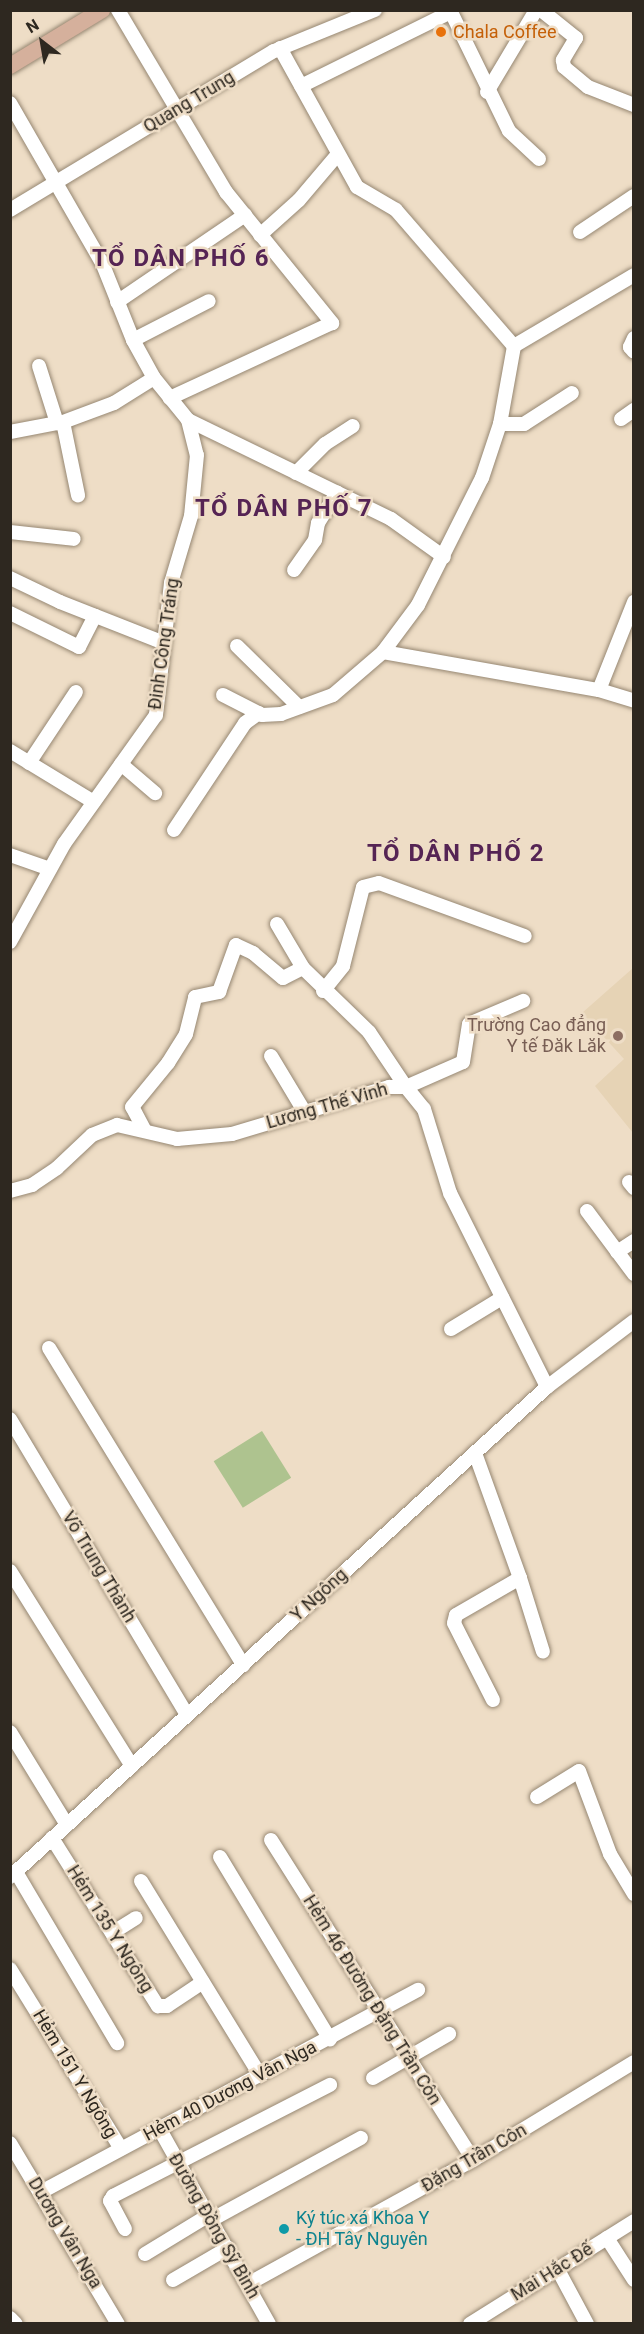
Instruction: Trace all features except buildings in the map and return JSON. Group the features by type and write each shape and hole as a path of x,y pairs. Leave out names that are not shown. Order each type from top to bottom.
{"main road":[{"path":"10,66 99,11"}],"street":[{"path":"118,10 226,192 332,323 170,398"},
{"name":"Quang Trung","path":"10,210 280,48 375,10"},
{"path":"487,92 536,10"},
{"path":"541,10 576,38 562,60 564,67 588,87 633,105"},
{"path":"301,86 451,12 487,92 509,132 539,159"},
{"path":"280,48 357,187 396,210 514,346"},
{"name":"Đinh Công Tráng","path":"10,103 103,265 133,340 154,378 188,420 197,455 191,516 171,584 156,715 50,869 10,942"},
{"path":"260,234 298,200 339,154"},
{"path":"580,232 633,196"},
{"path":"117,302 245,215"},
{"path":"223,695 259,713 281,714 333,695 383,652 418,605 482,478 500,424 514,346 633,275"},
{"path":"133,340 209,301"},
{"path":"633,338 630,347 633,352"},
{"path":"39,366 60,423 78,495"},
{"path":"10,432 60,423 114,403 154,378"},
{"path":"500,424 524,424 572,393"},
{"path":"621,419 633,410"},
{"path":"188,420 391,519 444,557"},
{"path":"296,472 325,444 353,426"},
{"path":"294,570 315,540 318,523 337,493"},
{"path":"10,532 74,539"},
{"path":"10,578 95,616 164,642"},
{"path":"599,690 633,602"},
{"path":"10,613 79,647 95,616"},
{"path":"237,646 299,707"},
{"path":"383,652 599,690 633,701"},
{"path":"29,763 76,692"},
{"path":"174,830 245,723 259,713"},
{"path":"10,751 94,802"},
{"path":"121,764 155,793"},
{"path":"10,855 50,869"},
{"path":"323,991 343,966 363,887 379,883 525,936"},
{"path":"277,924 303,968 323,991 369,1032 406,1087 463,1062 469,1024 523,1001"},
{"path":"145,1131 132,1107 186,1034 195,997 219,992 236,945 246,948 283,978 303,968"},
{"path":"271,1056 304,1111"},
{"name":"Lương Thế Vinh","path":"10,1191 32,1185 57,1168 92,1134 117,1125 177,1139 232,1134 389,1087 406,1087 424,1109 450,1193 547,1387"},
{"path":"587,1211 633,1274"},
{"path":"617,1252 633,1240"},
{"path":"451,1329 502,1298"},
{"name":"Y Ngông","path":"13,1874 547,1387 633,1321"},
{"path":"49,1348 243,1665"},
{"name":"Võ Trung Thành","path":"10,1419 188,1715"},
{"path":"475,1453 520,1578 543,1652"},
{"path":"10,1571 132,1766"},
{"path":"493,1701 454,1623 456,1615 520,1578"},
{"path":"10,1732 67,1825"},
{"path":"537,1797 579,1771 610,1854 633,1894"},
{"name":"Hẻm 135 Y Ngông","path":"52,1838 160,2008 203,1982"},
{"name":"Hẻm 46 Đường Đặng Trần Côn","path":"271,1840 473,2160"},
{"path":"220,1857 330,2039"},
{"path":"13,1874 117,2043"},
{"path":"141,1881 260,2075"},
{"path":"112,1933 136,1918"},
{"name":"Hẻm 151 Y Ngông","path":"10,1969 121,2149"},
{"name":"Hẻm 40 Dương Vân Nga","path":"41,2192 418,1990"},
{"path":"373,2078 450,2034"},
{"name":"Đặng Trần Côn","path":"248,2284 473,2160 633,2062"},
{"path":"125,2229 111,2197 330,2085"},
{"name":"Đường Đồng Sỹ Bình","path":"159,2128 269,2324"},
{"path":"145,2254 210,2217 361,2138"},
{"name":"Dương Vân Nga","path":"10,2143 118,2324"},
{"name":"Mai Hắc Đế","path":"470,2324 633,2221"},
{"path":"607,2238 633,2280"},
{"path":"173,2280 228,2248"},
{"path":"557,2268 587,2324"},
{"path":"10,2318 16,2324"}],"shaded area":[{"name":"Trường Cao đẳng Y tế Đăk Lăk","path":"633,968 633,1133 595,1086 624,1059 582,1013"}],"green space":[{"path":"262,1431 291,1478 243,1508 214,1461"}],"place":[{"name":"Chala Coffee","path":"441,32"},
{"name":"Trường Cao đẳng Y tế Đăk Lăk","path":"618,1036"},
{"name":"Ký túc xá Khoa Y - ĐH Tây Nguyên","path":"284,2229"}],"district":[{"name":"TỔ DÂN PHỐ 6","path":"181,259"},
{"name":"TỔ DÂN PHỐ 7","path":"284,509"},
{"name":"TỔ DÂN PHỐ 2","path":"456,854"}]}
